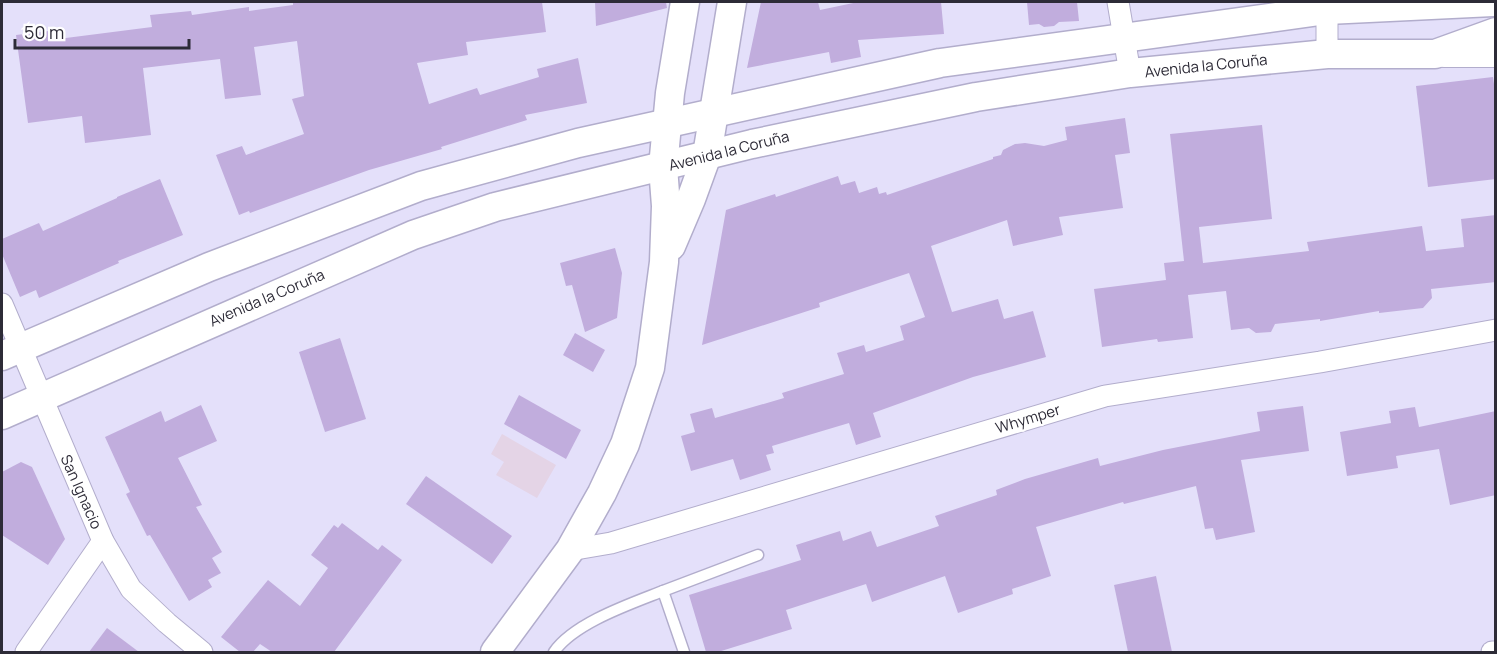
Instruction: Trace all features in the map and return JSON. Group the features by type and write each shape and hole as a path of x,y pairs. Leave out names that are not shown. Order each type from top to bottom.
{"main road":[{"path":"495,652 570,550 614,469 639,405 650,368 663,262 666,206 663,167 670,93 685,2"},
{"path":"663,262 692,199 707,155 732,2"},
{"path":"11,351 209,267 421,186 578,143 714,115 940,63 1327,6 1493,2"},
{"path":"1435,54 1496,32"},
{"name":"Avenida la Coruña","path":"2,415 39,396 413,235 495,207 707,155 936,105 1130,73 1327,54 1435,54"}],"street":[{"path":"1118,2 1130,73"},
{"path":"1327,6 1327,54"},
{"name":"Avenida la Coruña","path":"1435,54 1496,54"},
{"name":"San Ignacio","path":"2,304 11,351 39,396 102,541 131,589 202,652"},
{"name":"Whymper","path":"570,550 611,543 1105,396 1320,362 1496,330"},
{"path":"26,652 102,541"}],"lane":[{"path":"554,652 558,646 607,613 758,555"},
{"path":"663,591 684,652"}],"shaded area":[{"path":"502,434 556,465 537,498 496,475 504,462 491,454"}],"building":[{"path":"293,2 542,2 546,32 466,42 468,55 417,63 429,104 477,88 480,95 539,77 537,69 578,58 587,103 525,115 527,120 441,147 442,149 369,170 239,215 216,155 242,146 246,155 304,134 292,99 304,96 297,41 254,47 261,95 225,99 220,59 143,68 151,135 85,143 82,116 28,123 16,35 57,30 58,39 152,27 150,15 191,11 192,15 249,7 249,11 293,5"},
{"path":"595,2 666,2 667,8 596,26"},
{"path":"761,2 818,2 820,10 858,2 941,2 944,34 858,40 861,57 831,63 829,52 747,68"},
{"path":"1027,2 1077,2 1079,21 1059,22 1054,26 1044,27 1039,24 1029,25"},
{"path":"1493,77 1496,98 1496,179 1428,187 1416,86"},
{"path":"1125,118 1130,153 1115,155 1123,208 1059,217 1063,235 1013,246 1007,220 931,246 952,312 998,299 1004,319 1033,311 1046,357 973,377 873,413 881,437 856,445 849,423 772,446 774,453 766,455 771,470 740,480 733,459 691,471 681,436 695,432 690,414 712,408 715,418 784,398 782,393 844,374 837,353 864,345 866,352 904,340 900,326 925,317 909,273 819,303 820,307 702,345 726,210 775,194 776,197 838,176 841,185 855,181 859,193 877,187 879,194 886,192 887,195 993,159 1001,155 1003,150 1015,144 1044,146 1067,140 1065,127"},
{"path":"1262,125 1272,219 1199,227 1203,263 1309,251 1307,242 1422,226 1426,251 1464,247 1461,219 1496,215 1496,282 1431,289 1432,298 1423,308 1379,313 1379,311 1320,321 1320,319 1275,324 1271,332 1256,333 1249,328 1231,330 1226,291 1188,295 1193,338 1158,342 1157,339 1102,347 1094,289 1166,280 1164,263 1184,261 1170,134"},
{"path":"160,179 183,235 118,261 119,263 39,298 36,290 20,297 2,254 2,239 39,223 43,231"},
{"path":"615,248 622,273 617,318 585,332 572,285 566,286 560,263"},
{"path":"575,333 605,350 593,372 563,355"},
{"path":"340,338 366,419 325,432 299,352"},
{"path":"519,395 581,430 566,459 504,424"},
{"path":"201,405 217,441 178,458 202,505 196,507 222,552 212,558 221,573 208,580 212,587 189,601 150,535 147,536 126,494 130,492 105,437 161,411 165,422"},
{"path":"1303,406 1309,451 1241,460 1255,532 1216,540 1213,528 1205,529 1196,486 1124,504 1123,502 1036,527 1051,576 1012,589 1013,594 958,613 945,576 872,602 866,584 786,610 792,629 718,652 706,652 689,595 801,560 796,545 840,531 843,541 871,531 877,547 939,526 935,516 997,495 996,490 1025,479 1098,458 1100,466 1163,450 1260,431 1257,412"},
{"path":"1415,407 1419,427 1496,411 1496,495 1450,505 1439,449 1396,456 1398,468 1347,476 1340,432 1391,423 1389,411"},
{"path":"21,462 32,467 65,539 48,565 2,535 2,472"},
{"path":"426,476 512,536 492,564 406,504"},
{"path":"342,523 378,550 382,545 402,560 334,652 272,652 260,644 253,652 240,652 221,637 268,580 300,606 328,568 311,555 334,525 338,528"},
{"path":"1156,576 1172,652 1128,652 1114,585"},
{"path":"107,628 139,652 89,652"}]}
